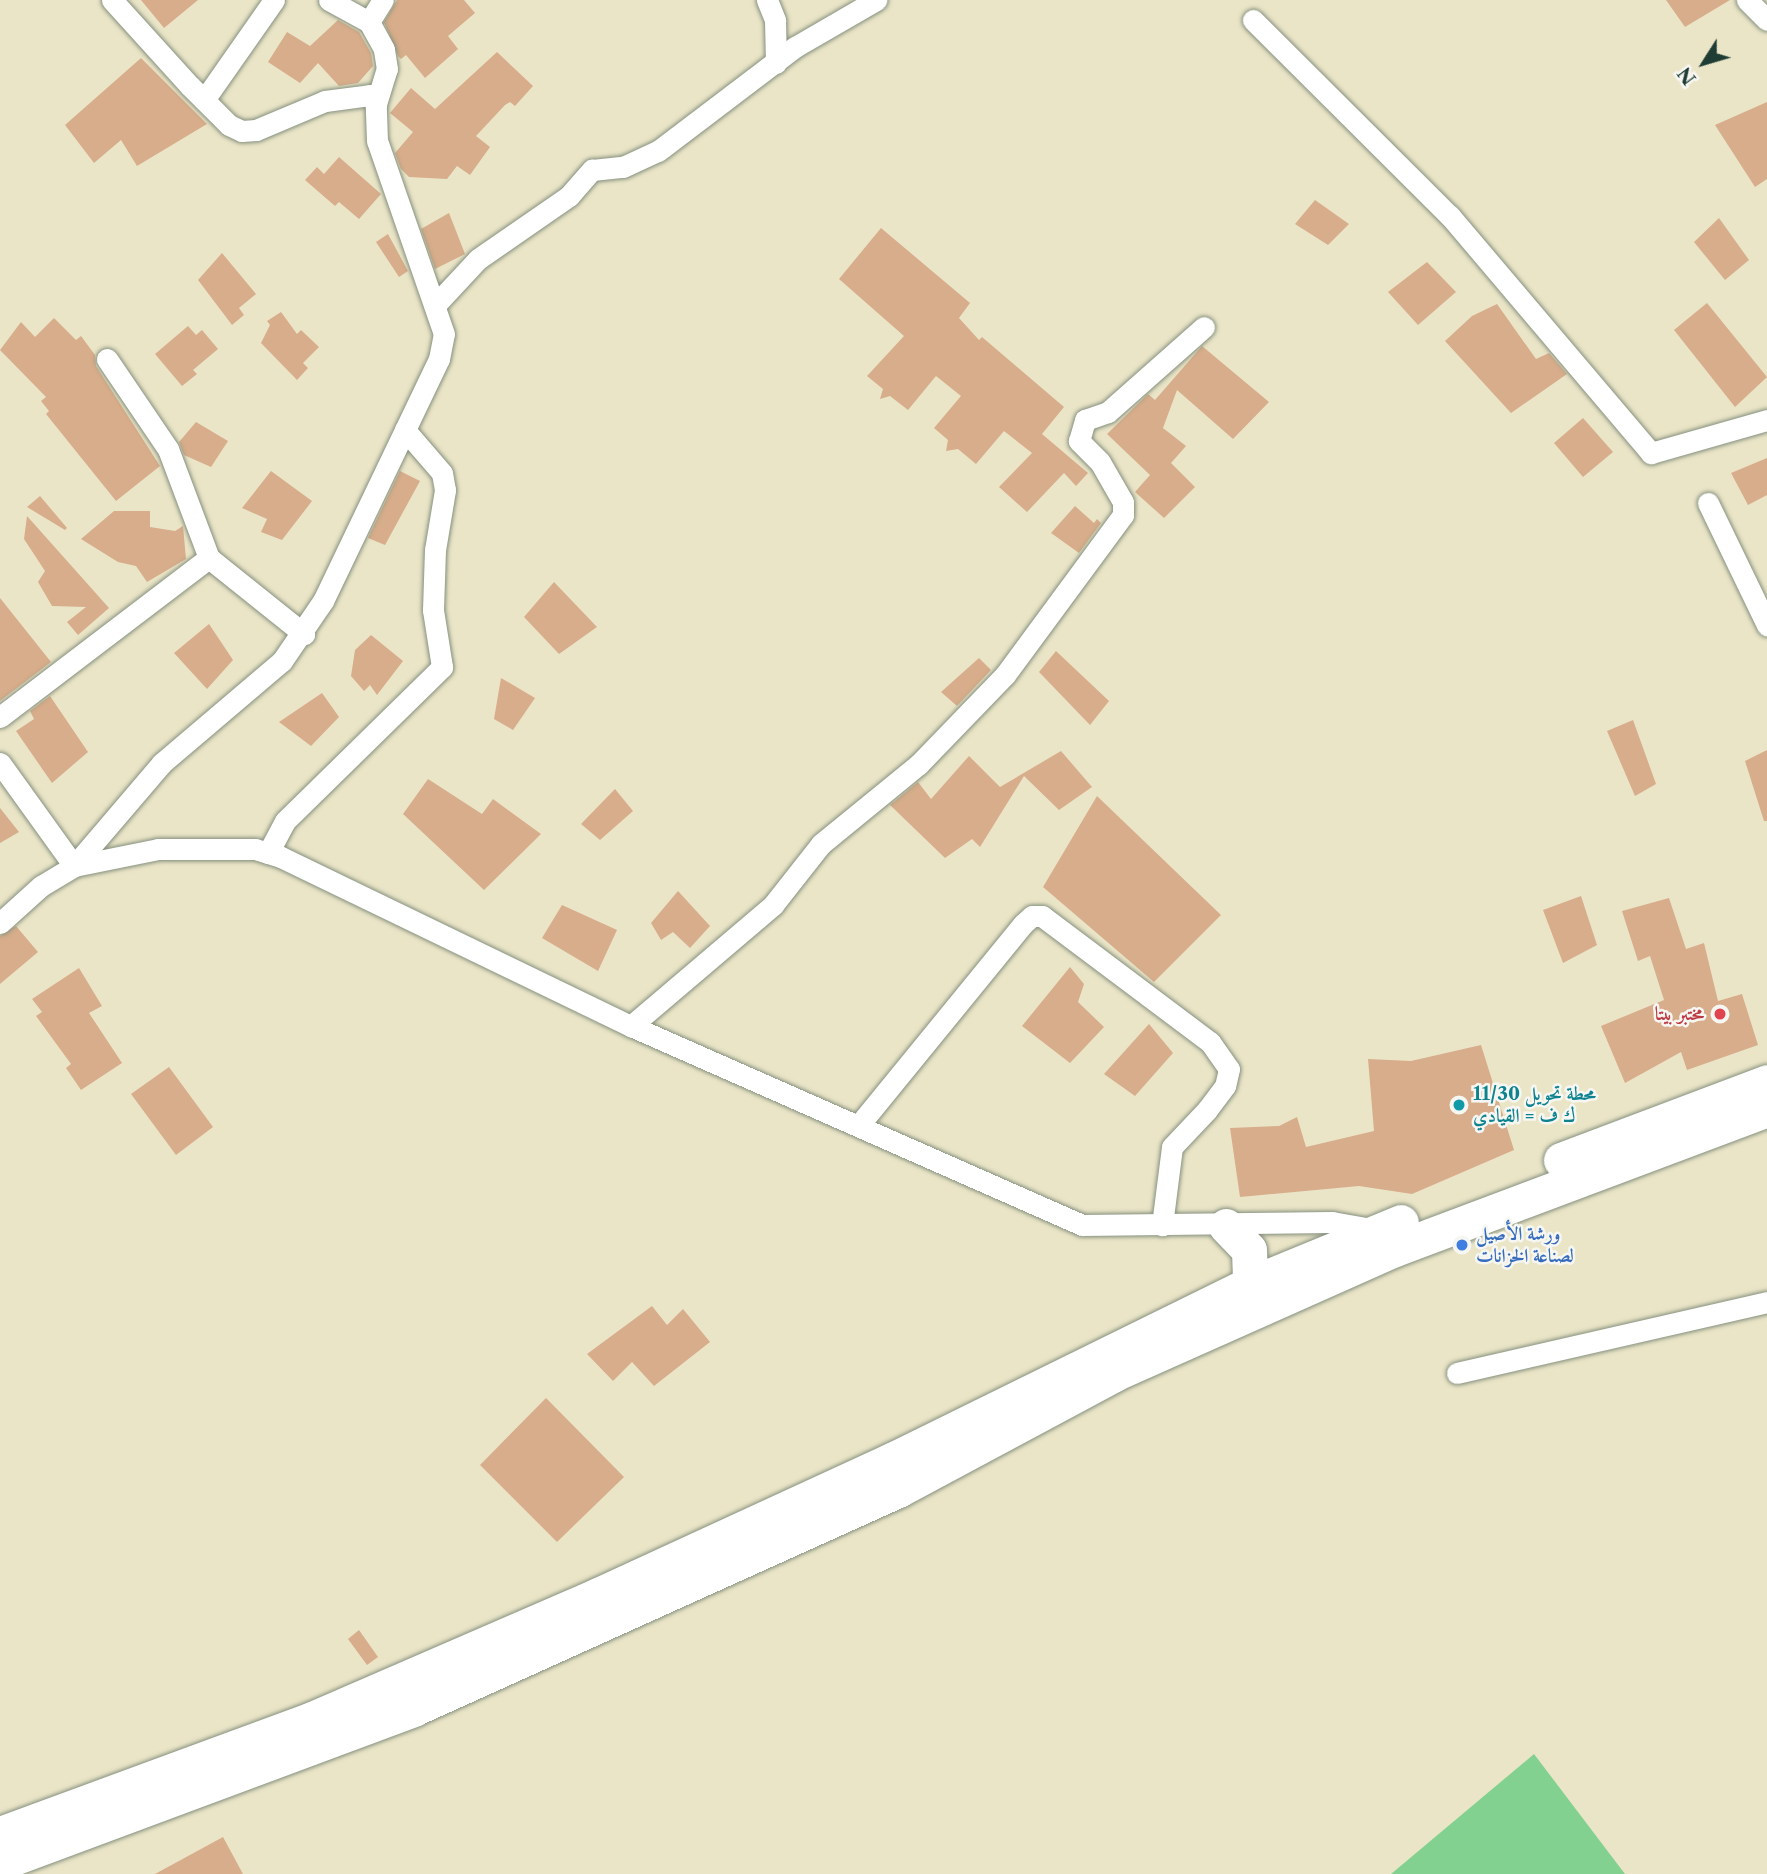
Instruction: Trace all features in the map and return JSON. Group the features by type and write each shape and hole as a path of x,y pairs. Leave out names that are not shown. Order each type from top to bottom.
{"highway":[{"path":"0,1863 413,1709 898,1490 1115,1374 1387,1240 1767,1082"},
{"path":"0,1834 312,1719 598,1595 892,1460 1250,1284 1387,1240 1767,1109"},
{"path":"1226,1226 1249,1250 1250,1284"}],"street":[{"path":"112,0 204,100 242,131 256,130 325,101 370,96 376,104"},
{"path":"204,100 274,0"},
{"path":"0,923 41,886 74,866 162,763 243,696 304,634 439,359 444,334 437,303 383,164 376,104 387,69 384,49 369,22 328,0"},
{"path":"369,22 383,0"},
{"path":"767,0 775,20 776,63"},
{"path":"437,303 478,259 569,196 592,170 623,167 658,151 822,29 876,0"},
{"path":"1747,0 1767,20"},
{"path":"1253,20 1450,216 1651,453 1767,420"},
{"path":"631,1026 773,905 821,844 919,764 1005,675 1123,515 1123,502 1100,461 1079,441 1085,420 1108,412 1204,327"},
{"path":"107,359 168,449 209,558 304,634"},
{"path":"268,853 285,821 442,667 433,610 435,550 445,490 442,473 405,430"},
{"path":"1708,503 1767,625"},
{"path":"0,717 209,558"},
{"path":"0,763 74,866"},
{"path":"74,866 158,849 268,853 631,1026 1082,1224 1226,1226 1332,1222 1387,1240"},
{"path":"859,1125 1023,924 1032,916 1042,916 1210,1042 1229,1069 1225,1086 1207,1110 1172,1147 1162,1225"},
{"path":"1457,1373 1767,1302"}],"green space":[{"path":"1534,1754 1625,1874 1391,1874"}],"building":[{"path":"141,0 198,0 164,28"},
{"path":"397,0 464,0 475,13 448,36 458,49 425,78 406,55 401,59 398,56 384,22"},
{"path":"1666,0 1730,0 1685,27"},
{"path":"338,20 359,32 371,53 373,66 358,83 339,86 318,63 300,83 268,62 287,32 310,46"},
{"path":"497,52 533,86 515,106 510,102 505,105 476,136 490,147 470,175 457,166 447,179 409,177 401,169 395,153 413,132 390,113 411,88 435,109"},
{"path":"141,58 207,124 137,166 121,140 94,163 65,125"},
{"path":"1767,102 1767,179 1755,187 1715,125"},
{"path":"339,157 381,194 359,219 339,202 335,206 305,180 317,167 324,174"},
{"path":"1315,200 1349,224 1328,245 1295,224"},
{"path":"449,213 465,254 435,269 421,229"},
{"path":"1719,218 1749,260 1725,280 1694,242"},
{"path":"881,228 970,303 959,318 979,340 982,337 1064,407 1042,434 1088,473 1076,486 1064,473 1027,512 999,487 1032,453 1004,431 976,464 958,449 946,451 948,440 934,428 961,396 936,376 908,410 890,396 880,399 883,389 867,376 904,336 839,279"},
{"path":"388,234 408,271 399,277 376,242"},
{"path":"222,253 256,294 239,308 244,315 232,325 198,280"},
{"path":"1427,262 1456,292 1418,325 1388,292"},
{"path":"1707,303 1767,377 1735,407 1674,330"},
{"path":"1497,304 1536,359 1549,353 1567,374 1511,413 1445,341 1472,316"},
{"path":"281,312 297,334 301,330 319,347 303,363 308,368 297,380 261,343 270,325 267,321"},
{"path":"54,318 76,340 81,336 95,355 96,366 160,466 116,501 46,414 49,411 41,401 46,397 0,350 21,322 35,337"},
{"path":"188,326 196,335 202,330 218,349 193,370 197,374 182,386 155,354"},
{"path":"1202,346 1269,402 1233,439 1177,390 1163,428 1186,446 1171,463 1195,487 1164,518 1135,492 1150,475 1107,434 1148,394 1155,400"},
{"path":"1583,418 1613,452 1583,477 1554,443"},
{"path":"196,422 228,441 211,467 184,455 179,442"},
{"path":"1767,458 1767,495 1748,505 1731,473"},
{"path":"271,471 312,501 282,540 261,532 267,519 242,508"},
{"path":"400,471 420,481 385,545 368,538"},
{"path":"40,496 67,528 65,530 27,507"},
{"path":"1075,506 1094,523 1097,519 1101,523 1079,553 1051,533"},
{"path":"114,511 150,511 150,527 175,531 183,526 186,559 147,582 136,566 118,562 81,539"},
{"path":"27,516 109,608 78,635 67,622 86,607 52,606 38,582 45,571 24,539"},
{"path":"554,582 597,627 559,654 524,617"},
{"path":"0,598 51,662 0,701"},
{"path":"209,624 233,660 207,689 174,653"},
{"path":"371,635 403,661 377,695 370,685 364,691 351,676 355,650"},
{"path":"1056,651 1109,701 1090,725 1039,672"},
{"path":"979,658 991,670 957,706 941,692"},
{"path":"501,678 535,698 513,730 494,719"},
{"path":"322,693 339,717 311,746 279,722"},
{"path":"50,696 88,752 52,783 16,731 34,719 30,711"},
{"path":"1633,720 1656,784 1635,796 1607,731"},
{"path":"1767,750 1767,821 1764,821 1745,761"},
{"path":"1061,751 1092,787 1059,810 1024,776 980,847 972,839 945,858 890,805 918,782 931,799 969,756 1000,787"},
{"path":"428,779 482,814 493,799 541,834 484,890 403,814"},
{"path":"615,789 633,811 600,840 581,824"},
{"path":"1097,796 1221,915 1154,982 1043,887"},
{"path":"0,808 19,832 0,843"},
{"path":"678,891 710,926 690,948 673,932 661,940 651,923"},
{"path":"1581,896 1597,945 1563,963 1543,910"},
{"path":"1669,898 1686,949 1704,943 1718,1001 1742,994 1758,1045 1687,1070 1681,1052 1625,1083 1601,1026 1664,1000 1650,956 1638,961 1622,911"},
{"path":"562,905 617,930 598,971 542,938"},
{"path":"16,926 38,952 0,984 0,936"},
{"path":"1070,967 1084,984 1078,1002 1104,1027 1070,1063 1022,1026"},
{"path":"79,968 102,1006 89,1013 122,1063 81,1090 66,1068 71,1064 36,1016 42,1012 32,999"},
{"path":"1149,1024 1173,1053 1135,1096 1104,1074"},
{"path":"1481,1045 1514,1150 1412,1194 1359,1186 1240,1197 1230,1128 1279,1126 1297,1117 1306,1147 1374,1131 1368,1059 1411,1061"},
{"path":"169,1067 213,1127 176,1155 131,1094"},
{"path":"652,1306 667,1325 683,1309 710,1342 654,1386 632,1362 613,1381 587,1354"},
{"path":"546,1398 624,1477 557,1542 480,1465"},
{"path":"359,1630 378,1657 367,1665 348,1639"},
{"path":"223,1837 243,1874 155,1874"}],"place":[{"name":"مختبر بيتا","path":"1720,1014"},
{"name":"محطة تحويل 11/30 ك ف = القيادي","path":"1459,1105"},
{"name":"ورشة الأصيل لصناعة الخزانات","path":"1462,1245"}]}
